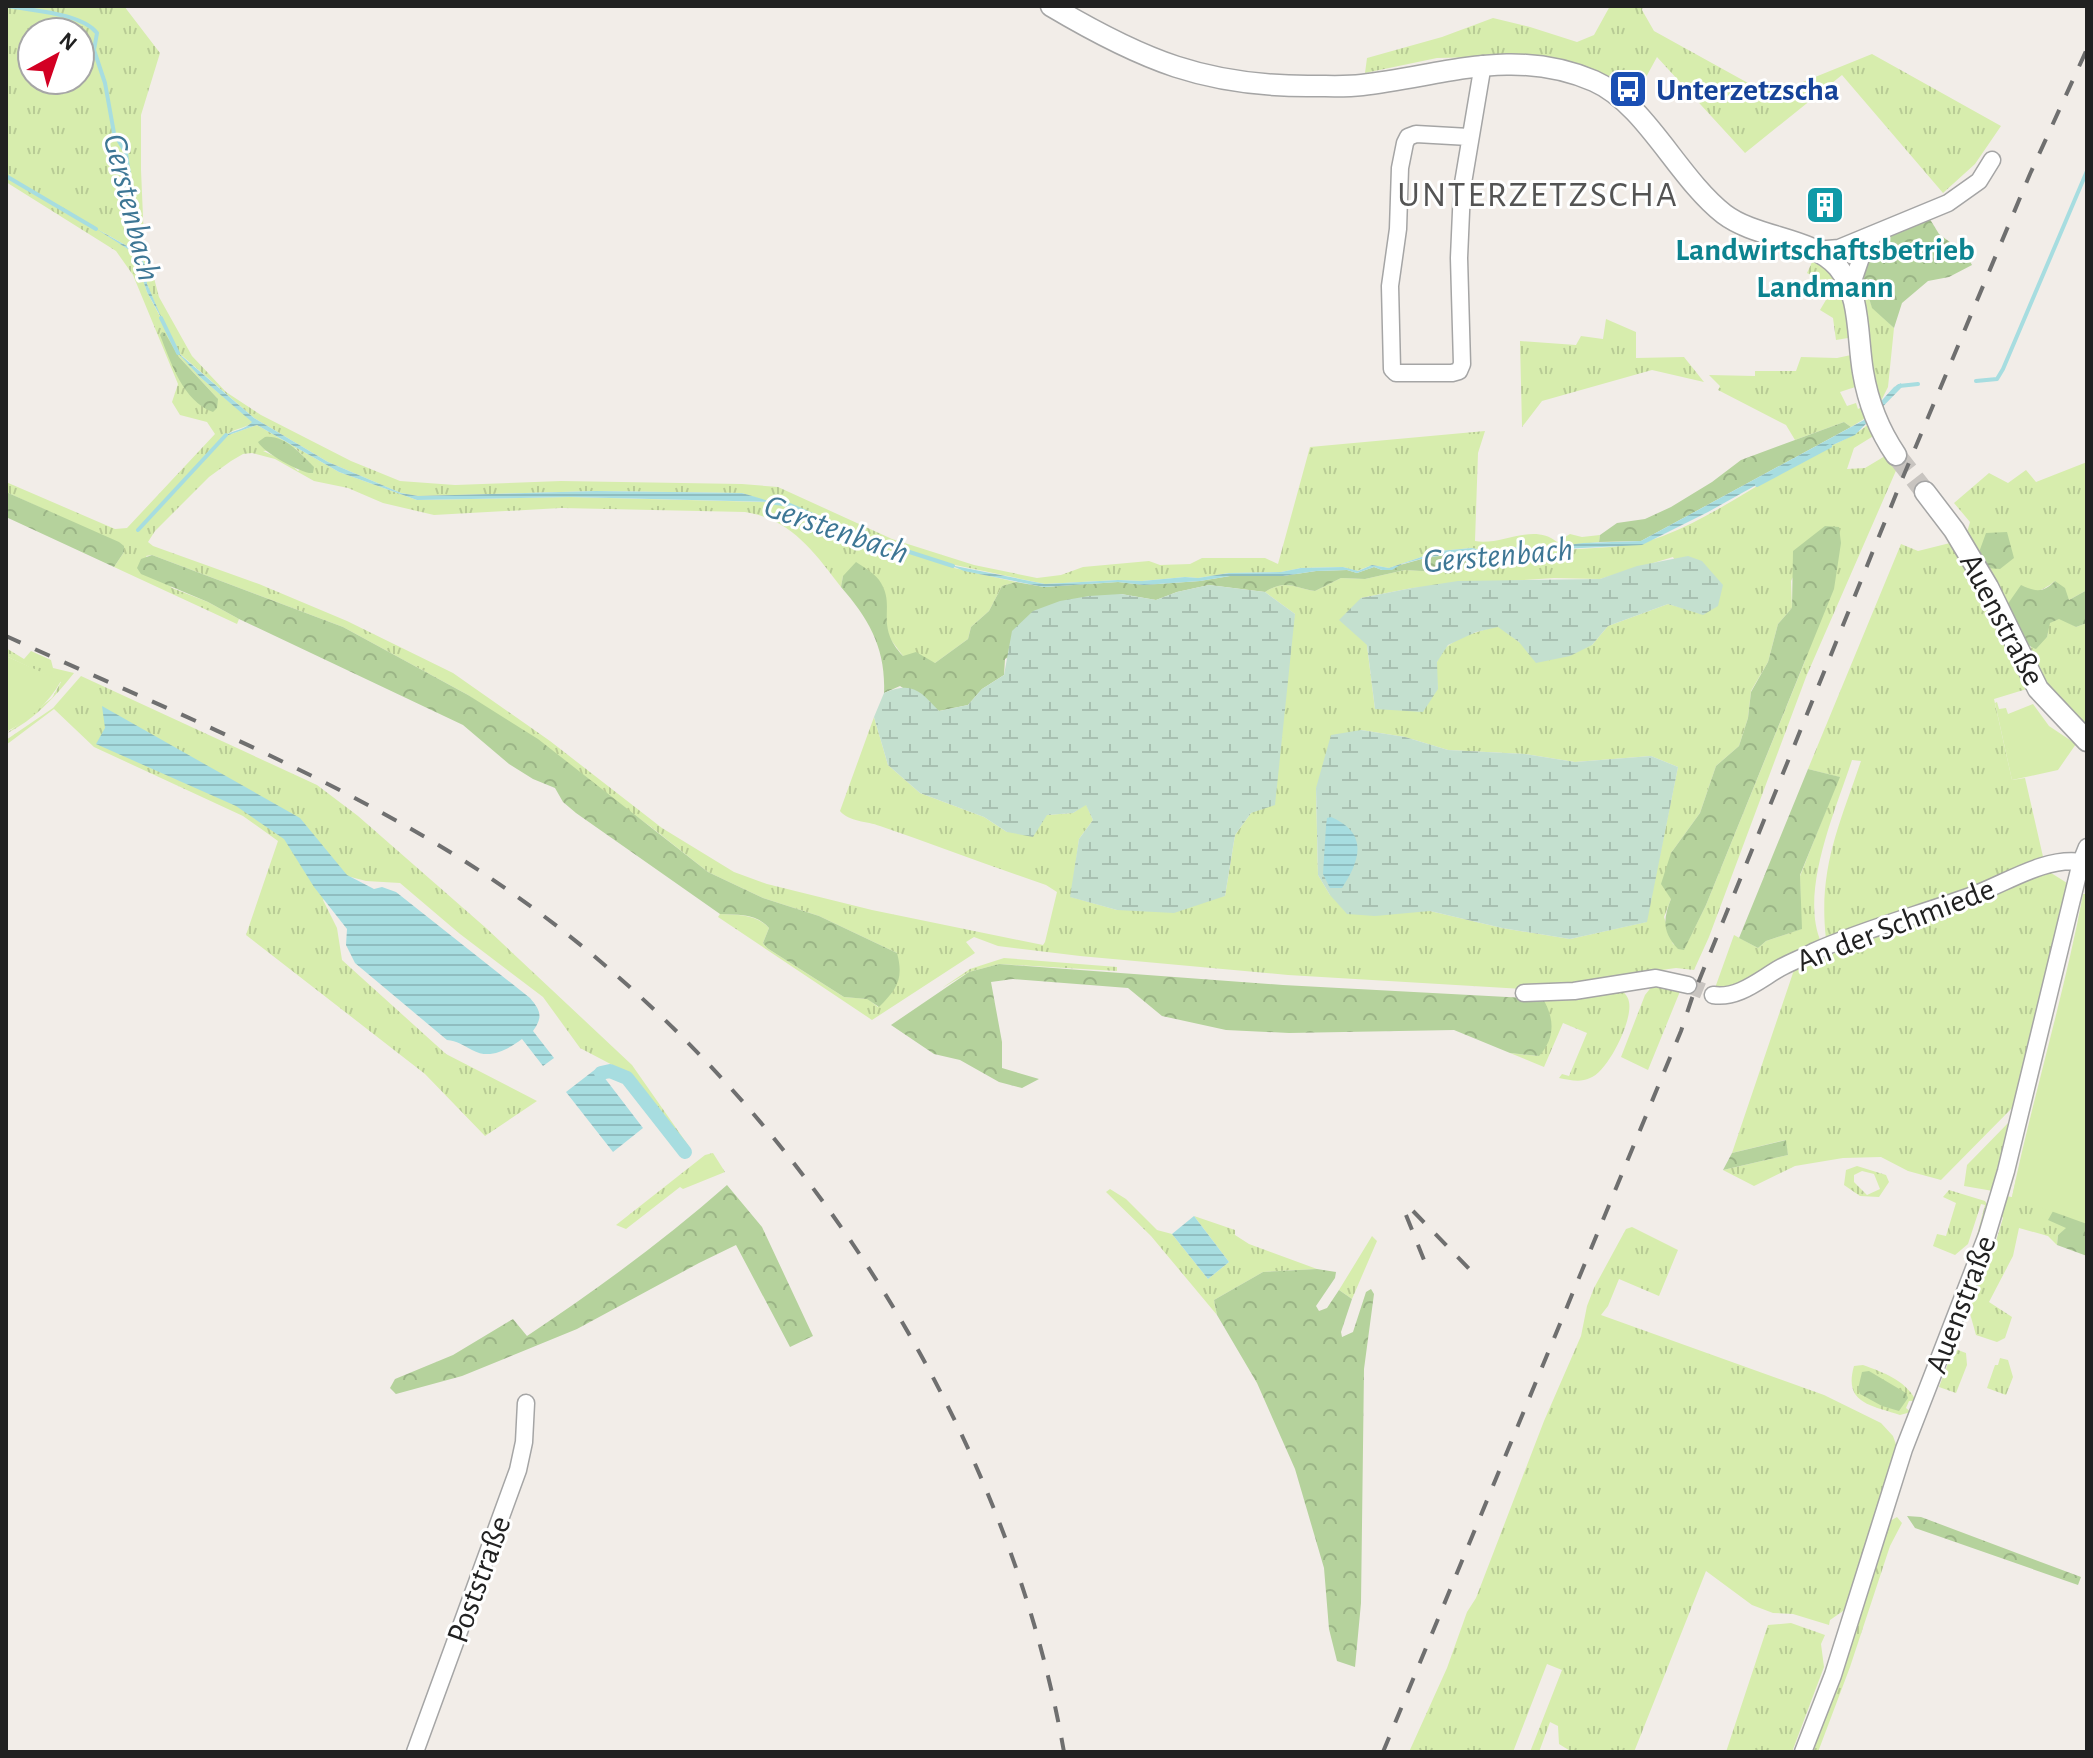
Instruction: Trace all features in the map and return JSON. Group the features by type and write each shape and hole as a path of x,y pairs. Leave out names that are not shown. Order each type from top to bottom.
{"street":[{"path":"1051,6 1134,52 1222,80 1291,86 1361,85 1483,64 1567,72 1597,83 1628,104 1643,119 1681,171 1727,215 1743,226 1815,250 1837,267 1851,287 1870,403 1896,455"},
{"path":"1469,137 1416,134 1408,137 1405,143 1390,286 1392,369 1396,373 1452,373 1459,371 1462,364 1459,258 1462,189 1483,64"},
{"path":"1815,250 1839,248 1948,203 1979,181 1992,160"},
{"path":"1851,287 1863,252 1874,235"},
{"name":"Auenstraße","path":"1925,492 1954,530 1988,587 2038,689 2087,741"},
{"name":"Auenstraße","path":"1803,1752 1833,1675 1904,1449 1987,1235 2006,1171 2084,854"},
{"name":"An der Schmiede","path":"1713,995 1740,991 1826,947 2084,854"},
{"path":"1524,993 1574,991 1656,978 1688,985"},
{"name":"Poststraße","path":"415,1752 518,1470 524,1442 526,1403"}],"green space":[{"path":"6,6 124,6 160,53 141,115 144,240 159,297 192,356 226,392 261,415 351,461 400,481 455,485 561,481 778,487 892,539 974,565 1037,578 1061,575 1083,567 1149,561 1160,565 1190,564 1202,558 1265,558 1278,564 1310,447 1485,431 1478,453 1475,541 1538,534 1557,542 1570,534 1582,537 1600,535 1599,542 1537,549 1511,547 1489,552 1472,548 1439,551 1389,568 1372,565 1357,571 1343,567 1301,568 1142,581 1045,584 955,565 954,568 1016,582 1002,586 989,611 971,627 968,639 935,663 903,656 888,636 886,619 843,576 841,587 800,539 776,522 745,512 561,508 434,515 383,503 348,488 314,481 275,459 252,453 243,454 209,477 155,531 148,542 347,621 453,673 550,741 662,828 734,872 767,884 872,910 1043,945 1057,892 1046,885 853,819 840,811 874,717 888,765 920,793 984,817 1007,832 1046,815 1073,813 1086,804 1093,820 1079,839 1071,897 1117,910 1225,896 1235,835 1251,813 1295,614 1265,592 1284,585 1315,591 1341,578 1365,579 1405,570 1437,572 1468,564 1494,565 1517,558 1529,561 1545,557 1541,553 1648,541 1699,519 1870,423 1875,435 1854,448 1847,469 1865,468 1885,456 1892,458 1898,466 1806,677 1694,970 1676,968 1523,989 1288,975 1080,956 998,946 974,937 966,942 975,953 872,1020 718,917 720,914 734,915 759,920 769,928 763,943 767,948 844,997 868,999 878,1007 897,953 819,916 763,898 708,872 468,695 343,627 152,555 146,556 172,588 208,602 239,619 237,624 114,567 124,552 61,517 6,492 6,482 115,529 127,528 215,434 207,422 180,415 172,402 178,384 133,275 116,251 6,182","holes":["132,215 136,247 146,267 147,284 162,320 147,292 134,253 99,230 133,247","164,333 179,357 217,398 189,393","179,353 254,418 328,462 401,493 418,496 596,491 742,493 768,502 570,497 417,500 339,472 257,425 226,436 253,422 200,377","295,448 310,463 298,471 288,462 263,451","1825,527 1805,661 1706,905 1684,949 1673,944 1664,917 1671,899 1671,853 1700,813 1716,766 1739,746 1748,718 1751,691 1768,662 1778,624 1792,608 1791,581 1815,535","1673,557 1704,614 1668,604 1608,626 1592,645 1519,642 1498,626 1463,637 1447,647 1436,665 1438,689 1375,709 1361,598 1412,588 1554,578 1600,579","1361,730 1405,737 1448,750 1525,754 1575,762 1651,756 1678,767 1646,922 1570,939 1330,895 1318,875 1316,788"]},
{"path":"1610,6 1643,6 1642,10 1654,31 1748,83 1783,90 1872,54 2001,126 1975,164 1943,193 1842,75 1745,153 1657,57 1645,79 1633,84 1563,62 1527,56 1437,58 1365,73 1367,58 1442,37 1493,18 1577,42 1594,35"},
{"path":"1928,216 1939,234 1966,254 1972,265 1949,277 1928,281 1902,303 1894,328 1872,308 1863,279 1866,262 1877,241"},
{"path":"1813,260 1842,286 1849,318 1848,338 1836,340 1833,318 1820,310 1833,288 1807,273"},
{"path":"1863,279 1872,307 1894,328 1888,387 1879,405 1858,288"},
{"path":"1606,319 1636,332 1636,358 1684,357 1704,382 1652,370 1542,401 1522,427 1520,341 1576,345 1581,336 1603,339"},
{"path":"162,332 179,357 218,399 213,412 194,399 179,380 160,335"},
{"path":"1851,355 1858,386 1840,392 1847,406 1856,403 1867,417 1851,427 1844,422 1795,440 1786,425 1718,390 1720,386 1709,375 1755,376 1755,371 1796,371 1801,357 1837,358"},
{"path":"1844,422 1851,427 1641,541 1599,542 1600,535 1617,523 1645,519 1671,507 1741,460"},
{"path":"265,437 279,439 292,446 314,467 313,473 293,467 267,451 258,442"},
{"path":"2087,462 2087,590 2069,600 2055,581 2007,605 1966,536 1970,522 1954,503 1989,473 2008,483 2026,470 2036,482"},
{"path":"6,492 119,542 124,546 124,552 114,567 6,517"},
{"path":"1825,526 1839,527 1841,543 1834,589 1706,905 1684,950 1678,949 1667,931 1665,919 1671,899 1661,884 1671,853 1700,813 1716,766 1739,746 1748,718 1751,692 1768,662 1778,624 1792,608 1793,551"},
{"path":"2007,532 2014,558 2000,569 1987,568 1978,555 1986,533"},
{"path":"1954,542 2030,688 1994,699 2012,780 2025,778 2044,861 1826,939 1825,891 1832,848 1861,761 1852,760 1829,826 1817,875 1815,922 1821,942 1753,979 1715,988 1734,935 1758,948 1766,941 1801,929 1800,876 1839,777 1808,769 1901,544 1918,551"},
{"path":"1510,551 1541,553 1546,557 1529,561 1517,558 1494,565 1468,564 1437,572 1405,570 1365,579 1341,578 1315,591 1289,585 1265,592 1209,585 1156,600 1121,594 1005,659 1004,675 982,689 968,705 939,711 900,686 884,693 882,662 874,636 841,587 843,576 856,562 873,574 885,592 887,626 894,645 903,656 916,652 935,663 968,639 971,627 989,611 1002,586 1016,582 1044,587 1118,582 1144,585 1316,571 1347,570 1357,573 1374,567 1382,570 1429,557 1472,553 1489,556"},
{"path":"152,555 343,627 468,695 538,739 708,872 763,898 819,916 897,953 900,970 894,989 879,1007 867,999 844,997 767,948 763,943 769,928 764,923 747,916 720,914 576,813 563,802 555,788 509,764 463,725 208,602 141,574 137,568 141,559"},
{"path":"1688,556 1702,561 1723,585 1718,606 1703,615 1668,604 1608,626 1592,645 1570,656 1536,663 1519,642 1498,627 1476,632 1448,645 1437,662 1438,689 1423,712 1375,709 1367,645 1339,620 1361,598 1412,588 1458,581 1600,579 1637,566"},
{"path":"2055,581 2065,588 2069,600 2087,590 2087,623 2076,627 2059,619 2050,623 2047,637 2036,649 2021,637 2007,605 2021,585 2039,590"},
{"path":"1209,585 1265,592 1295,614 1275,805 1251,813 1235,835 1225,896 1174,913 1117,910 1070,897 1079,839 1093,820 1086,805 1073,813 1047,815 1033,837 1007,832 984,817 920,793 888,765 874,717 884,693 909,688 926,698 939,711 968,705 982,689 1004,675 1012,631 1033,611 1060,601 1089,596 1121,594 1156,600"},
{"path":"2060,618 2076,627 2087,623 2087,729 2052,696 2024,644 2030,648 2047,637 2049,623"},
{"path":"6,648 24,659 31,651 51,660 53,668 74,673 52,698 61,682 6,656"},
{"path":"6,656 61,681 38,710 6,732"},
{"path":"81,676 317,785 358,816 486,928 632,1065 688,1145 684,1145 639,1086 622,1070 580,1048 543,997 460,934 400,883 366,881 347,876 323,900 337,928 342,960 446,1054 537,1101 485,1136 425,1074 246,935 278,841 243,816 94,747 54,709 6,745 6,740 53,708"},
{"path":"52,698 43,707 6,734"},
{"path":"1997,702 1999,709 2006,708 2008,714 2033,704 2049,726 2076,744 2058,770 2012,780"},
{"path":"1361,730 1405,737 1448,750 1525,754 1575,762 1651,756 1678,767 1647,922 1570,939 1502,928 1430,911 1375,916 1347,914 1318,875 1316,788 1331,735"},
{"path":"1808,769 1840,777 1800,875 1802,929 1766,941 1758,948 1739,938"},
{"path":"2048,871 2067,883 2067,891 2015,1105 1941,1180 1908,1171 1881,1157 1843,1158 1795,1166 1754,1186 1723,1170 1788,1155 1785,1140 1732,1153 1795,967"},
{"path":"2083,894 2087,894 2087,1224 2012,1197"},
{"path":"1004,958 1117,967 1117,971 999,964 969,972 942,988 970,969"},
{"path":"999,964 1283,985 1543,999 1552,1029 1548,1043 1539,1056 1510,1053 1454,1030 1289,1033 1226,1030 1162,1016 1128,988 1013,979 991,982 1002,1042 1002,1068 1039,1079 1022,1088 999,1082 960,1060 934,1054 891,1025 969,972"},
{"path":"1653,985 1681,989 1648,1070 1621,1057 1645,995"},
{"path":"1618,987 1628,1000 1627,1021 1611,1056 1597,1074 1575,1081 1559,1078 1562,1074 1569,1076 1587,1033 1563,1023 1544,1067 1510,1053 1539,1056 1543,999"},
{"path":"2011,1120 1993,1191 1964,1186 1967,1165"},
{"path":"1786,1140 1788,1155 1723,1170 1732,1153"},
{"path":"713,1153 725,1172 683,1189 680,1187 626,1229 616,1225 705,1155"},
{"path":"1857,1166 1886,1175 1889,1182 1879,1197 1860,1196 1844,1185 1846,1170","holes":["1862,1171 1874,1174 1880,1189 1867,1195 1854,1182 1854,1175"]},
{"path":"2016,1179 2047,1190 2067,1228 2058,1235 2057,1245 2048,1236 2019,1228 2013,1256 1989,1302 2012,1317 2005,1338 1997,1342 1976,1335 1969,1310 1983,1270 1988,1267 2003,1218 2000,1214 2005,1196 2012,1197"},
{"path":"727,1185 762,1227 813,1336 790,1347 736,1245 577,1329 462,1376 396,1394 390,1388 395,1379 453,1355 513,1319 527,1336 630,1264"},
{"path":"1110,1189 1126,1199 1157,1230 1172,1234 1208,1279 1229,1262 1194,1216 1235,1230 1235,1235 1249,1244 1317,1269 1263,1272 1214,1300 1217,1315 1151,1236 1106,1192"},
{"path":"1949,1190 1985,1201 1988,1206 1975,1252 1965,1260 1963,1258 1973,1250 1985,1205 1981,1204 1968,1244 1955,1255 1933,1246 1937,1234 1946,1236 1956,1203 1943,1197"},
{"path":"2057,1204 2087,1215 2087,1256 2057,1245 2058,1235 2066,1228 2048,1220"},
{"path":"1632,1227 1678,1250 1659,1296 1619,1279 1601,1315 1824,1395 1881,1423 1893,1436 1898,1450 1846,1609 1830,1620 1829,1625 1793,1614 1773,1613 1752,1605 1706,1571 1634,1752 1572,1752 1559,1744 1558,1726 1550,1722 1539,1752 1530,1752 1562,1670 1547,1664 1513,1752 1409,1752 1447,1668 1467,1612 1476,1598 1544,1421 1581,1336 1594,1288 1626,1229"},
{"path":"1372,1236 1377,1241 1352,1299 1339,1290"},
{"path":"1317,1269 1336,1272 1316,1306 1319,1311 1327,1308 1339,1290 1352,1299 1342,1337 1353,1332 1366,1292 1371,1289 1374,1294 1364,1369 1361,1603 1355,1667 1337,1661 1329,1629 1324,1568 1295,1469 1257,1383 1217,1315 1214,1300 1263,1272"},
{"path":"1958,1350 1966,1353 1967,1365 1956,1393 1939,1387 1952,1353"},
{"path":"2000,1358 2008,1360 2013,1377 2006,1395 1987,1388"},
{"path":"1863,1365 1892,1378 1911,1392 1915,1399 1909,1401 1906,1408 1911,1412 1900,1415 1870,1405 1856,1396 1852,1379 1854,1366"},
{"path":"1869,1371 1906,1393 1908,1398 1899,1411 1860,1394 1858,1389 1862,1372"},
{"path":"1907,1516 1921,1517 2081,1577 2078,1585 1915,1528"},
{"path":"1897,1517 1902,1523 1890,1546 1850,1667 1818,1752 1811,1752 1890,1521"},
{"path":"1791,1623 1825,1635 1821,1644 1824,1667 1792,1752 1726,1752 1768,1625"}],"water":[{"path":"126,205 132,215 136,247 146,267 147,284 163,321 147,292 134,253 95,228 132,246"},
{"path":"176,351 254,418 328,462 401,493 418,496 596,491 742,493 772,502 570,497 417,500 339,472 257,425 223,437 252,422 200,377"},
{"path":"1901,383 1902,387 1855,435 1808,456 1642,545 1541,553 1510,551 1489,556 1472,553 1429,557 1392,570 1374,567 1357,573 1347,570 1316,571 1144,585 1118,582 1044,587 964,571 950,565 1045,584 1142,581 1301,568 1343,567 1358,571 1372,565 1389,568 1439,551 1472,548 1489,552 1511,547 1537,549 1583,543 1641,541 1864,420"},
{"path":"102,706 300,818 347,875 374,889 382,887 396,892 530,998 539,1014 533,1031 554,1058 543,1066 522,1039 492,1054 479,1053 447,1040 355,963 346,945 347,929 314,887 284,839 236,806 96,744 105,728"},
{"path":"1331,817 1351,831 1358,848 1354,867 1342,888 1330,888 1323,874 1327,818"},
{"path":"597,1068 643,1128 613,1152 566,1092"},
{"path":"1194,1216 1229,1262 1208,1279 1172,1234"}],"waterway":[{"name":"Gerstenbach","path":"8,6 69,17 90,26 97,33 94,50 105,83 114,133 126,153 129,174 124,199 127,208"},
{"name":"Gerstenbach","path":"1976,381 1997,379 2003,369 2087,171"},
{"path":"6,176 96,229"},
{"name":"Gerstenbach","path":"161,318 178,353"},
{"name":"Gerstenbach","path":"1899,386 1918,384"},
{"path":"138,530 226,435"},
{"name":"Gerstenbach","path":"1757,485 1830,446"},
{"name":"Gerstenbach","path":"769,502 790,505 863,537 953,566"},
{"path":"601,1073 610,1071 627,1078 685,1152"}],"tunnel":[{"path":"1896,455 1925,492"},
{"path":"1688,985 1713,995"}],"railway":[{"path":"1383,1752 1681,1031 1903,477 2030,174 2087,49"},
{"path":"6,636 274,757 430,840 546,918 655,1010 754,1114 843,1229 919,1352 983,1482 1031,1616 1064,1752"},
{"path":"1413,1211 1476,1276"},
{"path":"1406,1215 1428,1270"}],"place":[{"name":"Unterzetzscha","path":"1628,89"},
{"name":"Landwirtschaftsbetrieb Landmann","path":"1825,205"}],"district":[{"name":"UNTERZETZSCHA","path":"1538,193"}]}
